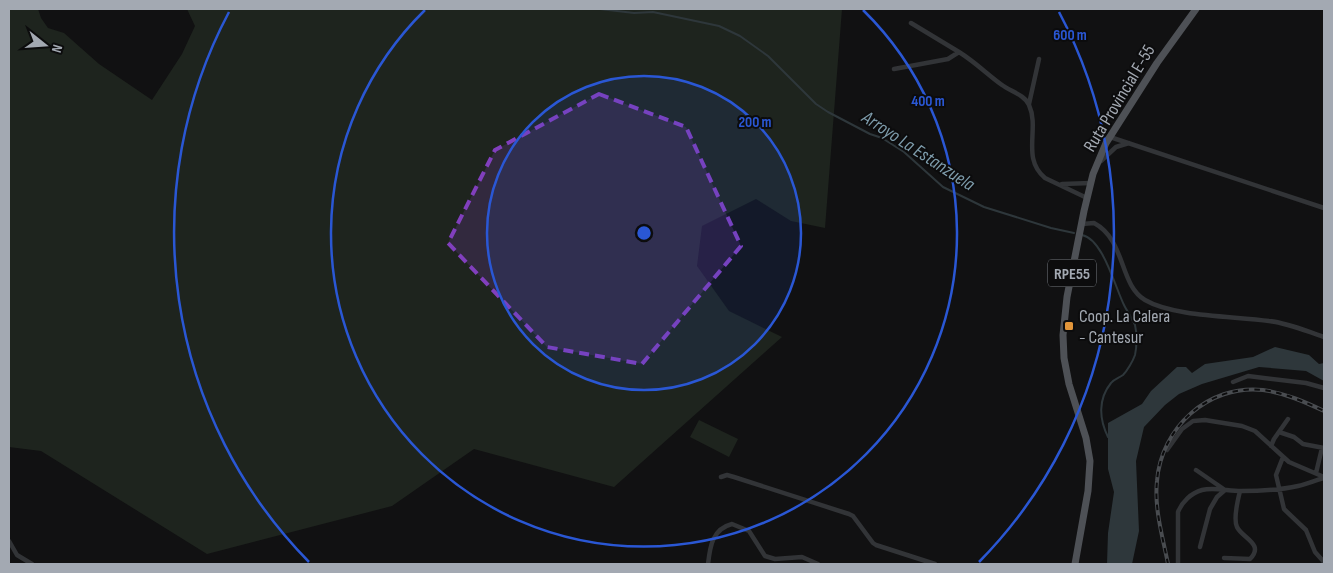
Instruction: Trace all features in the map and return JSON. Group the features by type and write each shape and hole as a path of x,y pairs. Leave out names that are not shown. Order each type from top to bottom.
{"main road":[{"name":"Ruta Provincial E-55","path":"1075,564 1088,491 1090,461 1086,438 1069,384 1064,358 1063,335 1067,297 1087,198 1096,166 1110,137 1157,63 1196,9"}],"street":[{"path":"911,23 972,60 1000,83 1024,98 1029,104 1032,116 1032,154 1034,165 1045,178 1087,198"},
{"path":"894,69 948,59 959,52"},
{"path":"1029,104 1039,59"},
{"path":"1110,137 1324,208"},
{"path":"1096,166 1116,147 1130,143"},
{"path":"1061,184 1091,183"},
{"path":"1082,224 1094,223 1104,230 1118,251 1134,291 1147,302 1182,312 1281,322 1324,337"},
{"path":"1233,382 1248,376 1306,383 1324,388"},
{"path":"1167,450 1188,423 1199,419 1242,426 1255,431 1282,457 1294,465 1324,477"},
{"path":"1271,446 1278,432 1288,419"},
{"path":"1278,432 1294,437 1303,444 1323,448 1316,474"},
{"path":"1282,457 1276,471 1284,509 1306,530 1315,552 1324,562"},
{"path":"1196,470 1225,490"},
{"path":"721,477 727,475 734,477 849,514 853,516 873,543 935,564"},
{"path":"1178,564 1176,522 1181,505 1186,499 1203,490 1280,489 1299,486 1324,477"},
{"path":"1200,546 1210,510 1217,497 1225,490"},
{"path":"1224,558 1250,559 1255,552 1255,547 1240,532 1235,523 1240,491"},
{"path":"708,564 711,540 725,527 732,524 749,531 761,553 765,556 775,559 802,557 818,564"},
{"path":"9,541 17,555 32,564"}],"highlighted area":[{"path":"599,94 686,127 741,246 642,364 547,347 448,243 495,150"}],"shaded area":[{"path":"9,9 38,9 41,18 48,28 64,33 99,64 152,100 182,54 195,26 187,9 842,9 825,228 791,221 756,199 702,226 697,266 729,311 782,337 614,487 474,449 392,506 207,554 41,451 9,447"},
{"path":"1275,347 1309,355 1319,364 1324,363 1324,381 1306,371 1259,367 1202,384 1179,394 1165,405 1144,427 1136,461 1139,531 1132,564 1107,564 1108,533 1114,492 1108,469 1108,423 1142,404 1151,391 1177,367 1186,367 1192,373 1205,364 1253,357"},
{"path":"699,420 738,439 729,457 690,437"}],"waterway":[{"name":"Arroyo La Estanzuela","path":"600,9 634,13 653,12 719,26 740,36 768,56 816,104 870,134 882,138 904,152 943,187 984,207 1051,228 1074,233"},
{"name":"Arroyo La Estanzuela","path":"1082,235 1089,238 1102,254 1124,305 1135,325 1136,332 1136,348 1133,360 1123,375 1111,383 1102,402 1103,423 1108,437"}],"railway":[{"path":"1168,564 1158,513 1157,481 1160,462 1168,444 1178,427 1191,413 1206,402 1224,394 1243,390 1263,390 1279,393 1324,411"}],"place":[{"name":"Coop. La Calera - Cantesur","path":"1069,326"}]}
